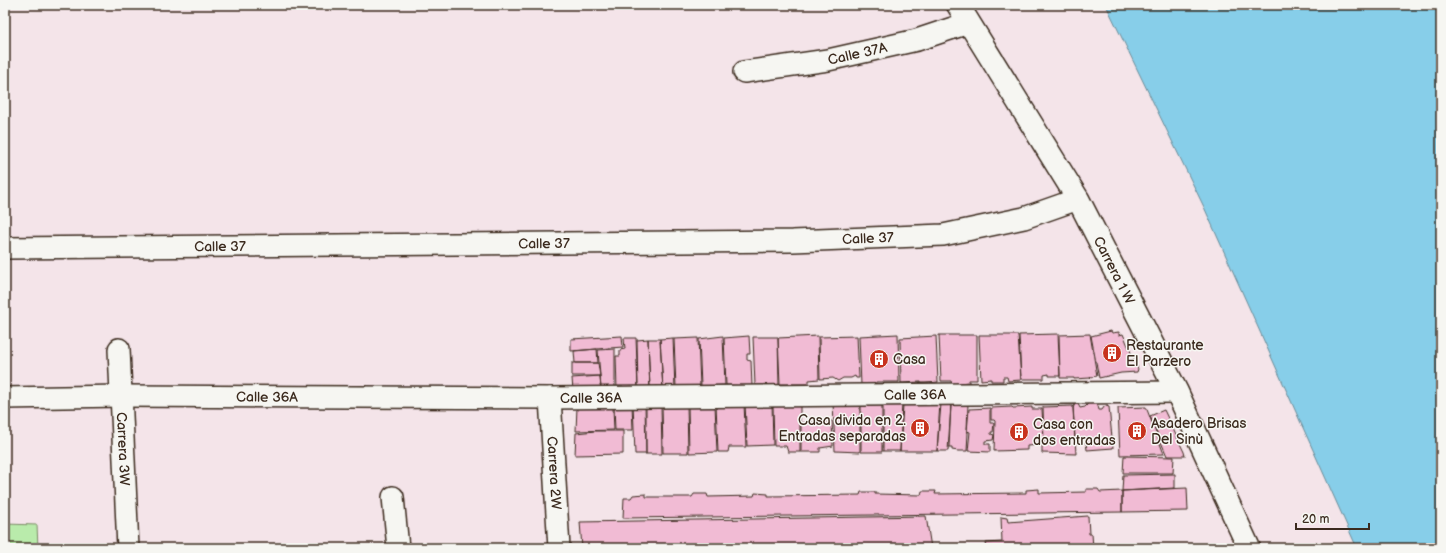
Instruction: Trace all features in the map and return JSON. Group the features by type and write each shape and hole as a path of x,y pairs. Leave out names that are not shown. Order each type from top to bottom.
{"street":[{"name":"Calle 37A","path":"744,72 828,60 917,40 963,14"},
{"name":"Carrera 1 W","path":"963,14 1078,199 1177,392 1249,548"},
{"name":"Calle 37","path":"5,248 793,241 943,236 1024,218 1078,199"},
{"name":"Carrera 3W","path":"119,349 128,548"},
{"name":"Calle 36A","path":"5,398 120,396 550,398 1177,392"},
{"name":"Carrera 2W","path":"550,398 559,548"},
{"path":"393,497 398,548"}],"green space":[{"path":"5,524 37,525 38,548 5,548"}],"water":[{"path":"1106,5 1441,5 1441,548 1357,548 1204,207"}],"building":[{"name":"Restaurante El Parzero","path":"1111,331 1112,333 1119,332 1119,335 1123,334 1138,369 1137,372 1121,373 1099,378 1091,336"},
{"name":"Casa","path":"898,334 899,382 876,382 875,386 861,385 859,336"},
{"path":"1058,334 1060,376 1049,376 1049,374 1044,375 1044,379 1021,379 1019,335"},
{"path":"1090,334 1097,376 1074,379 1060,378 1059,335"},
{"name":"Casa","path":"939,335 977,335 977,380 969,380 969,382 952,384 951,381 941,381"},
{"path":"979,335 1018,335 1021,380 1008,381 1007,377 1003,377 1003,381 991,381 991,379 981,380"},
{"path":"622,336 623,347 571,351 571,339"},
{"path":"723,336 725,385 701,386 699,339"},
{"path":"749,336 750,354 747,354 747,360 751,361 752,386 726,385 724,338"},
{"path":"818,336 819,379 809,380 809,384 780,384 778,338"},
{"name":"Casa","path":"857,336 859,378 856,378 855,376 851,378 843,378 838,381 833,378 820,379 819,337"},
{"name":"Casa","path":"936,336 938,382 921,384 921,382 901,383 900,338"},
{"path":"753,337 778,337 779,385 755,385"},
{"path":"624,338 636,338 638,389 617,390 616,356 620,356 620,350 625,349"},
{"path":"673,338 675,389 663,389 660,339"},
{"path":"698,338 700,386 676,387 674,339"},
{"path":"648,339 660,339 663,389 650,390"},
{"path":"648,339 650,390 638,389 637,340"},
{"path":"597,349 598,363 575,363 574,351"},
{"path":"615,349 615,389 601,389 598,350"},
{"path":"572,363 598,363 600,376 572,376"},
{"path":"600,376 601,389 573,391 572,378"},
{"name":"Casa","path":"902,401 900,451 883,451 883,402"},
{"path":"772,402 773,445 747,446 745,403"},
{"path":"833,402 860,402 860,452 835,451"},
{"name":"Casa","path":"861,402 882,402 882,452 861,452"},
{"name":"Casa divida en 2. Entradas separadas","path":"940,402 937,451 900,451 903,405"},
{"path":"1090,402 1096,403 1099,410 1102,410 1106,406 1109,407 1113,448 1087,450 1086,442 1075,442 1073,408 1075,404 1078,404 1080,408 1085,407"},
{"path":"633,403 645,403 646,454 635,454"},
{"path":"800,403 800,452 788,452 786,446 774,446 773,405"},
{"path":"951,403 968,403 967,451 952,450 952,447 949,447"},
{"path":"632,404 633,430 615,430 614,405"},
{"path":"662,404 687,404 688,453 663,453"},
{"path":"716,404 744,404 746,447 729,447 728,452 718,452"},
{"name":"Casa","path":"941,404 951,405 948,451 937,451"},
{"path":"646,405 661,405 662,454 646,454"},
{"path":"688,405 715,405 717,452 689,453"},
{"path":"1073,406 1076,454 1042,453 1042,445 1044,444 1043,407"},
{"path":"577,407 613,408 614,430 576,431"},
{"name":"Casa con dos entradas","path":"1032,407 1032,409 1042,409 1044,443 1041,445 1027,446 1027,450 994,451 995,421 991,420 991,408"},
{"name":"Asadero Brisas Del Sinù","path":"1146,407 1164,454 1120,455 1118,408"},
{"path":"990,408 990,423 994,423 993,432 991,432 991,434 994,435 993,440 985,441 985,444 990,444 990,452 968,451 970,432 967,431 969,409"},
{"path":"1164,410 1185,456 1167,456 1150,416"},
{"path":"832,421 833,446 820,448 820,452 801,452 801,423"},
{"path":"623,431 623,454 575,455 576,433"},
{"path":"1124,456 1174,457 1173,473 1123,473"},
{"path":"1175,474 1175,488 1122,491 1123,475"},
{"path":"1187,488 1188,511 1122,512 1122,491"},
{"path":"1039,489 1039,493 1086,492 1086,489 1098,489 1100,492 1122,491 1122,512 623,518 624,498 631,498 633,495 646,494 646,497 692,497 694,494 707,494 708,497 754,496 755,493 768,494 768,496 860,495 861,492 875,492 875,494 921,495 922,491 936,491 935,494 1026,493 1026,490"},
{"path":"926,516 931,548 582,548 580,522"},
{"path":"1088,516 1089,534 1092,534 1093,548 987,548 986,543 1002,542 1001,517 1007,518 1008,522"}],"place":[{"name":"Restaurante El Parzero","path":"1112,353"},
{"name":"Casa","path":"879,359"},
{"name":"Casa divida en 2. Entradas separadas","path":"920,428"},
{"name":"Asadero Brisas Del Sinù","path":"1137,431"},
{"name":"Casa con dos entradas","path":"1019,432"}]}
